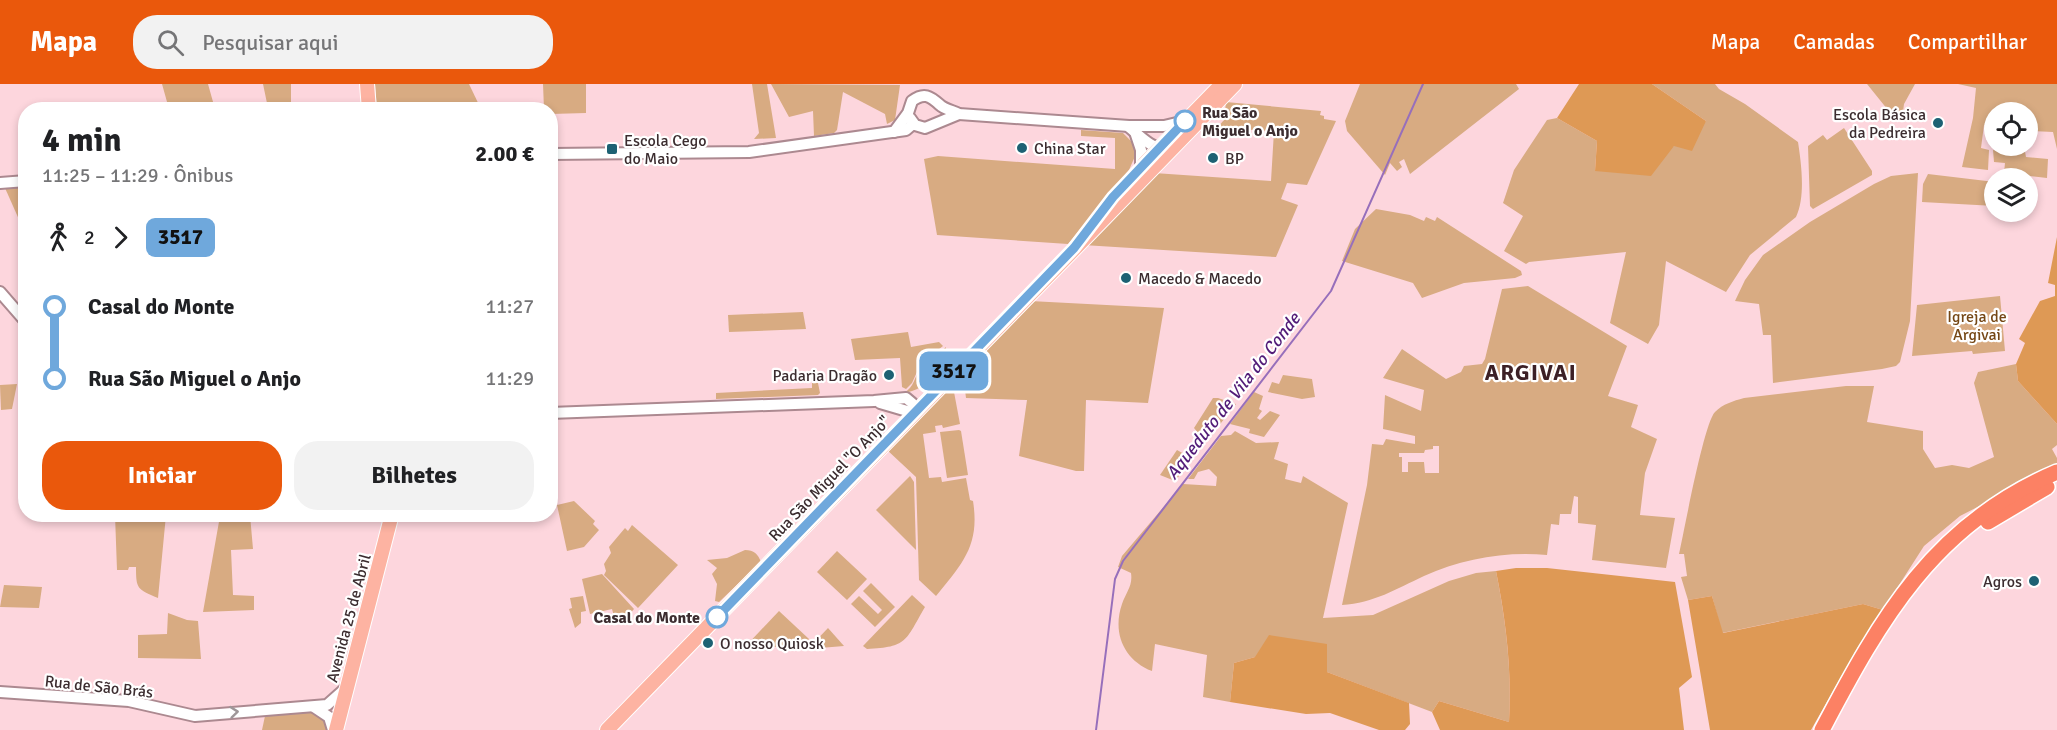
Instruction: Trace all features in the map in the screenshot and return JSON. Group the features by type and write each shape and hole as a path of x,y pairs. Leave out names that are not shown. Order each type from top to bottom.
{"highway":[{"path":"1822,730 1879,626 1925,568 1953,538 1980,515 2021,489 2057,472"},
{"path":"1925,568 1972,532 2057,482"},
{"path":"2034,494 2057,489"}],"main road":[{"path":"367,84 368,102"},
{"name":"Rua São Miguel \"O Anjo\"","path":"607,730 1127,195 1185,121 1222,84"},
{"name":"Rua São Miguel \"O Anjo\"","path":"1074,248 1113,197 1141,168 1235,84"},
{"name":"Avenida 25 de Abril","path":"334,730 390,522"}],"street":[{"path":"894,132 908,112 912,101 921,96 932,97 940,105 959,114 1132,129 1164,126 1185,121"},
{"path":"937,123 941,114 940,105"},
{"path":"908,112 911,130"},
{"path":"558,154 749,152 926,128 959,114"},
{"path":"1148,127 1165,147"},
{"path":"1132,129 1165,147"},
{"path":"1132,129 1141,150 1141,168"},
{"path":"0,183 18,182"},
{"path":"0,292 18,312"},
{"path":"558,413 874,401 932,394"},
{"path":"906,398 912,403 915,412"},
{"path":"874,401 915,412"},
{"path":"896,407 900,421 897,431"},
{"name":"Rua de São Brás","path":"0,692 126,701 195,716 327,705 339,697 347,687"},
{"path":"311,706 328,717 334,730"}],"green space":[{"path":"162,84 208,84 213,102 167,102"},
{"path":"263,84 291,84 291,102 267,102"},
{"path":"375,84 469,84 478,102 376,102"},
{"path":"543,84 586,84 586,113 558,114 558,102 544,102"},
{"path":"752,84 767,84 776,138 754,139 759,133"},
{"path":"771,84 900,85 895,120 887,124 885,114 843,92 837,130 834,133 814,136 813,111 789,117"},
{"path":"1360,84 1516,84 1519,89 1410,174 1404,159 1399,162 1402,167 1397,171 1390,163 1385,175 1347,131 1345,121"},
{"path":"1652,84 1715,84 1719,89 1745,104 1798,142 1802,189 1796,217 1750,255 1726,292 1666,261 1659,325 1648,344 1610,323 1626,252 1526,264 1504,251 1523,216 1503,203 1514,170 1547,120 1557,118 1597,141 1595,171 1674,146 1706,121"},
{"path":"1867,84 1915,84 1904,104 1902,120 1896,120"},
{"path":"1958,84 2057,84 2057,149 2053,132 2038,131 2038,102 1984,102 1981,148 1984,149 1984,156 1989,156 1988,168 1962,167 1973,118 1976,88"},
{"path":"1226,102 1321,111 1320,115 1324,116 1324,119 1336,121 1307,185 1287,183 1281,199 1298,205 1276,257 1083,245 1154,173 1271,181 1274,131 1217,128 1224,120"},
{"path":"1844,128 1872,171 1872,175 1813,209 1810,206 1808,146 1823,135 1827,140"},
{"path":"1081,130 1123,133 1134,144 1136,154 1129,170 1068,244 937,235 924,159 938,156 1115,169 1115,138 1081,136"},
{"path":"1994,156 2048,159 2047,178 2038,177 2038,168 2004,168 2005,163 1994,162"},
{"path":"1918,173 1910,321 1900,362 1896,366 1882,369 1773,383 1771,335 1763,335 1759,304 1735,301 1745,280 1763,255 1810,222 1891,176"},
{"path":"1928,174 1984,181 1984,205 1922,202 1923,184"},
{"path":"18,187 18,217 5,188"},
{"path":"1376,209 1410,215 1424,221 1426,217 1435,221 1437,217 1521,271 1522,275 1515,278 1464,283 1422,298 1413,283 1342,261 1355,229"},
{"path":"1528,286 1627,346 1608,396 1638,405 1631,427 1657,439 1645,473 1640,515 1675,518 1666,568 1592,560 1596,525 1578,523 1578,497 1574,496 1571,514 1560,514 1559,525 1551,524 1547,555 1500,555 1469,561 1438,570 1375,598 1342,605 1367,485 1372,444 1383,445 1386,439 1415,444 1415,436 1383,429 1385,395 1421,411 1424,390 1383,378 1402,349 1446,379 1461,372 1464,366 1482,364 1502,289","holes":["1433,446 1439,446 1439,473 1425,473 1424,462 1408,462 1408,472 1402,472 1402,457 1399,457 1399,453 1424,453 1425,450 1433,449"]},
{"name":"Igreja de Argivai","path":"2000,296 2005,351 1912,356 1917,305"},
{"path":"1030,301 1164,308 1148,403 1086,400 1084,471 1019,456 1027,400 966,398 963,374"},
{"path":"803,312 806,329 729,332 728,315"},
{"path":"908,332 911,347 939,342 943,346 921,363 912,383 906,389 902,387 900,358 855,360 851,339"},
{"path":"946,347 943,363 933,377 920,388 904,393 912,385 922,365"},
{"path":"2016,364 2018,381 2057,424 2057,445 2052,449 2057,458 2057,466 1960,516 1924,546 1883,610 1863,604 1722,633 1712,596 1688,600 1681,577 1687,576 1684,554 1679,554 1705,436 1710,420 1721,407 1744,398 1846,386 1874,386 1867,422 1923,431 1923,449 1935,468 1952,465 1969,468 1994,457 1974,383 1978,372"},
{"path":"1283,375 1312,379 1315,397 1302,399 1268,392 1272,382 1279,384"},
{"path":"812,383 818,383 820,393 818,395 716,399 716,393 812,388"},
{"path":"17,384 12,409 1,410 0,385"},
{"path":"949,389 954,392 960,424 943,428 942,425 935,426 936,432 923,434 929,478 941,477 942,482 966,478 975,516 974,530 967,553 936,596 919,580 916,477 886,449"},
{"path":"1254,392 1263,396 1259,409 1262,411 1257,418 1260,420 1270,411 1280,415 1264,437 1249,433 1250,429 1230,424"},
{"path":"1213,398 1236,404 1198,452 1192,446 1200,435 1194,428"},
{"path":"959,430 968,475 947,478 940,432"},
{"path":"1235,431 1256,443 1279,442 1274,459 1288,464 1285,479 1301,483 1303,476 1348,503 1323,618 1373,615 1449,581 1476,573 1496,571 1507,647 1510,684 1509,722 1439,701 1432,712 1327,672 1255,657 1234,663 1230,702 1203,697 1207,655 1155,644 1152,671 1134,660 1128,653 1120,635 1119,615 1131,578 1131,573 1118,567 1122,556 1183,484 1216,486 1217,477 1209,469 1198,472 1194,479 1188,479 1221,436 1231,435"},
{"path":"1177,450 1193,459 1175,481 1160,475"},
{"path":"910,476 914,482 916,550 876,510"},
{"path":"574,501 595,521 593,524 599,530 584,547 567,551 558,505"},
{"path":"115,522 165,522 158,598 139,587 136,580 136,567 117,570"},
{"path":"219,522 251,522 253,549 231,550 233,595 254,596 254,610 203,612"},
{"path":"632,525 678,565 638,608 604,575 606,571 604,564 611,553 609,547 625,528 628,531"},
{"path":"745,550 755,553 761,562 719,602 715,601 717,584 712,574 717,568 707,560 727,558"},
{"path":"837,551 867,579 847,600 817,572"},
{"path":"602,574 634,609 627,617 615,620 612,609 590,614 582,579"},
{"path":"871,583 895,607 875,627 851,604 859,596 878,614 882,610 863,591"},
{"path":"4,585 42,587 39,608 0,607"},
{"path":"912,595 925,607 909,635 898,644 891,646 867,649 863,646"},
{"path":"583,596 586,611 581,612 581,623 575,628 569,609 572,608 570,598"},
{"path":"779,611 809,639 803,645 743,649"},
{"path":"168,613 187,620 198,621 201,659 138,658 138,635 167,634"},
{"path":"828,628 844,646 808,649"},
{"path":"291,712 316,713 323,716 328,730 262,730 265,716"}],"shaded area":[{"path":"1579,84 1652,84 1706,121 1692,151 1674,146 1651,176 1595,171 1597,141 1557,118"},
{"path":"2057,237 2057,424 2018,381 2016,364 2025,343 2019,339 2040,301 2055,296 2055,285 2048,283"},
{"path":"1516,568 1547,568 1675,582 1692,677 1679,688 1684,730 1440,730 1432,712 1439,701 1509,722 1510,684 1507,646 1496,571"},
{"path":"1712,596 1723,633 1863,604 1883,610 1858,647 1811,730 1710,730 1688,600"},
{"path":"1269,635 1327,644 1327,672 1409,703 1410,724 1405,730 1379,730 1330,713 1306,714 1230,702 1234,663 1255,657"}],"waterway":[{"name":"Aqueduto de Vila do Conde","path":"1096,730 1115,579 1123,561 1331,291 1423,84"}],"bus line":[{"name":"3517","path":"717,617 1074,248 1113,197 1185,121"}],"place":[{"name":"Rua São Miguel o Anjo","path":"1185,121"},
{"name":"Escola Básica da Pedreira","path":"1938,123"},
{"name":"China Star","path":"1022,148"},
{"name":"Escola Cego do Maio","path":"612,149"},
{"name":"BP","path":"1213,158"},
{"name":"Macedo & Macedo","path":"1126,278"},
{"name":"Padaria Dragão","path":"889,375"},
{"name":"Agros","path":"2034,581"},
{"name":"Casal do Monte","path":"717,617"},
{"name":"O nosso Quiosk","path":"708,643"}],"district":[{"name":"ARGIVAI","path":"1531,372"}]}
